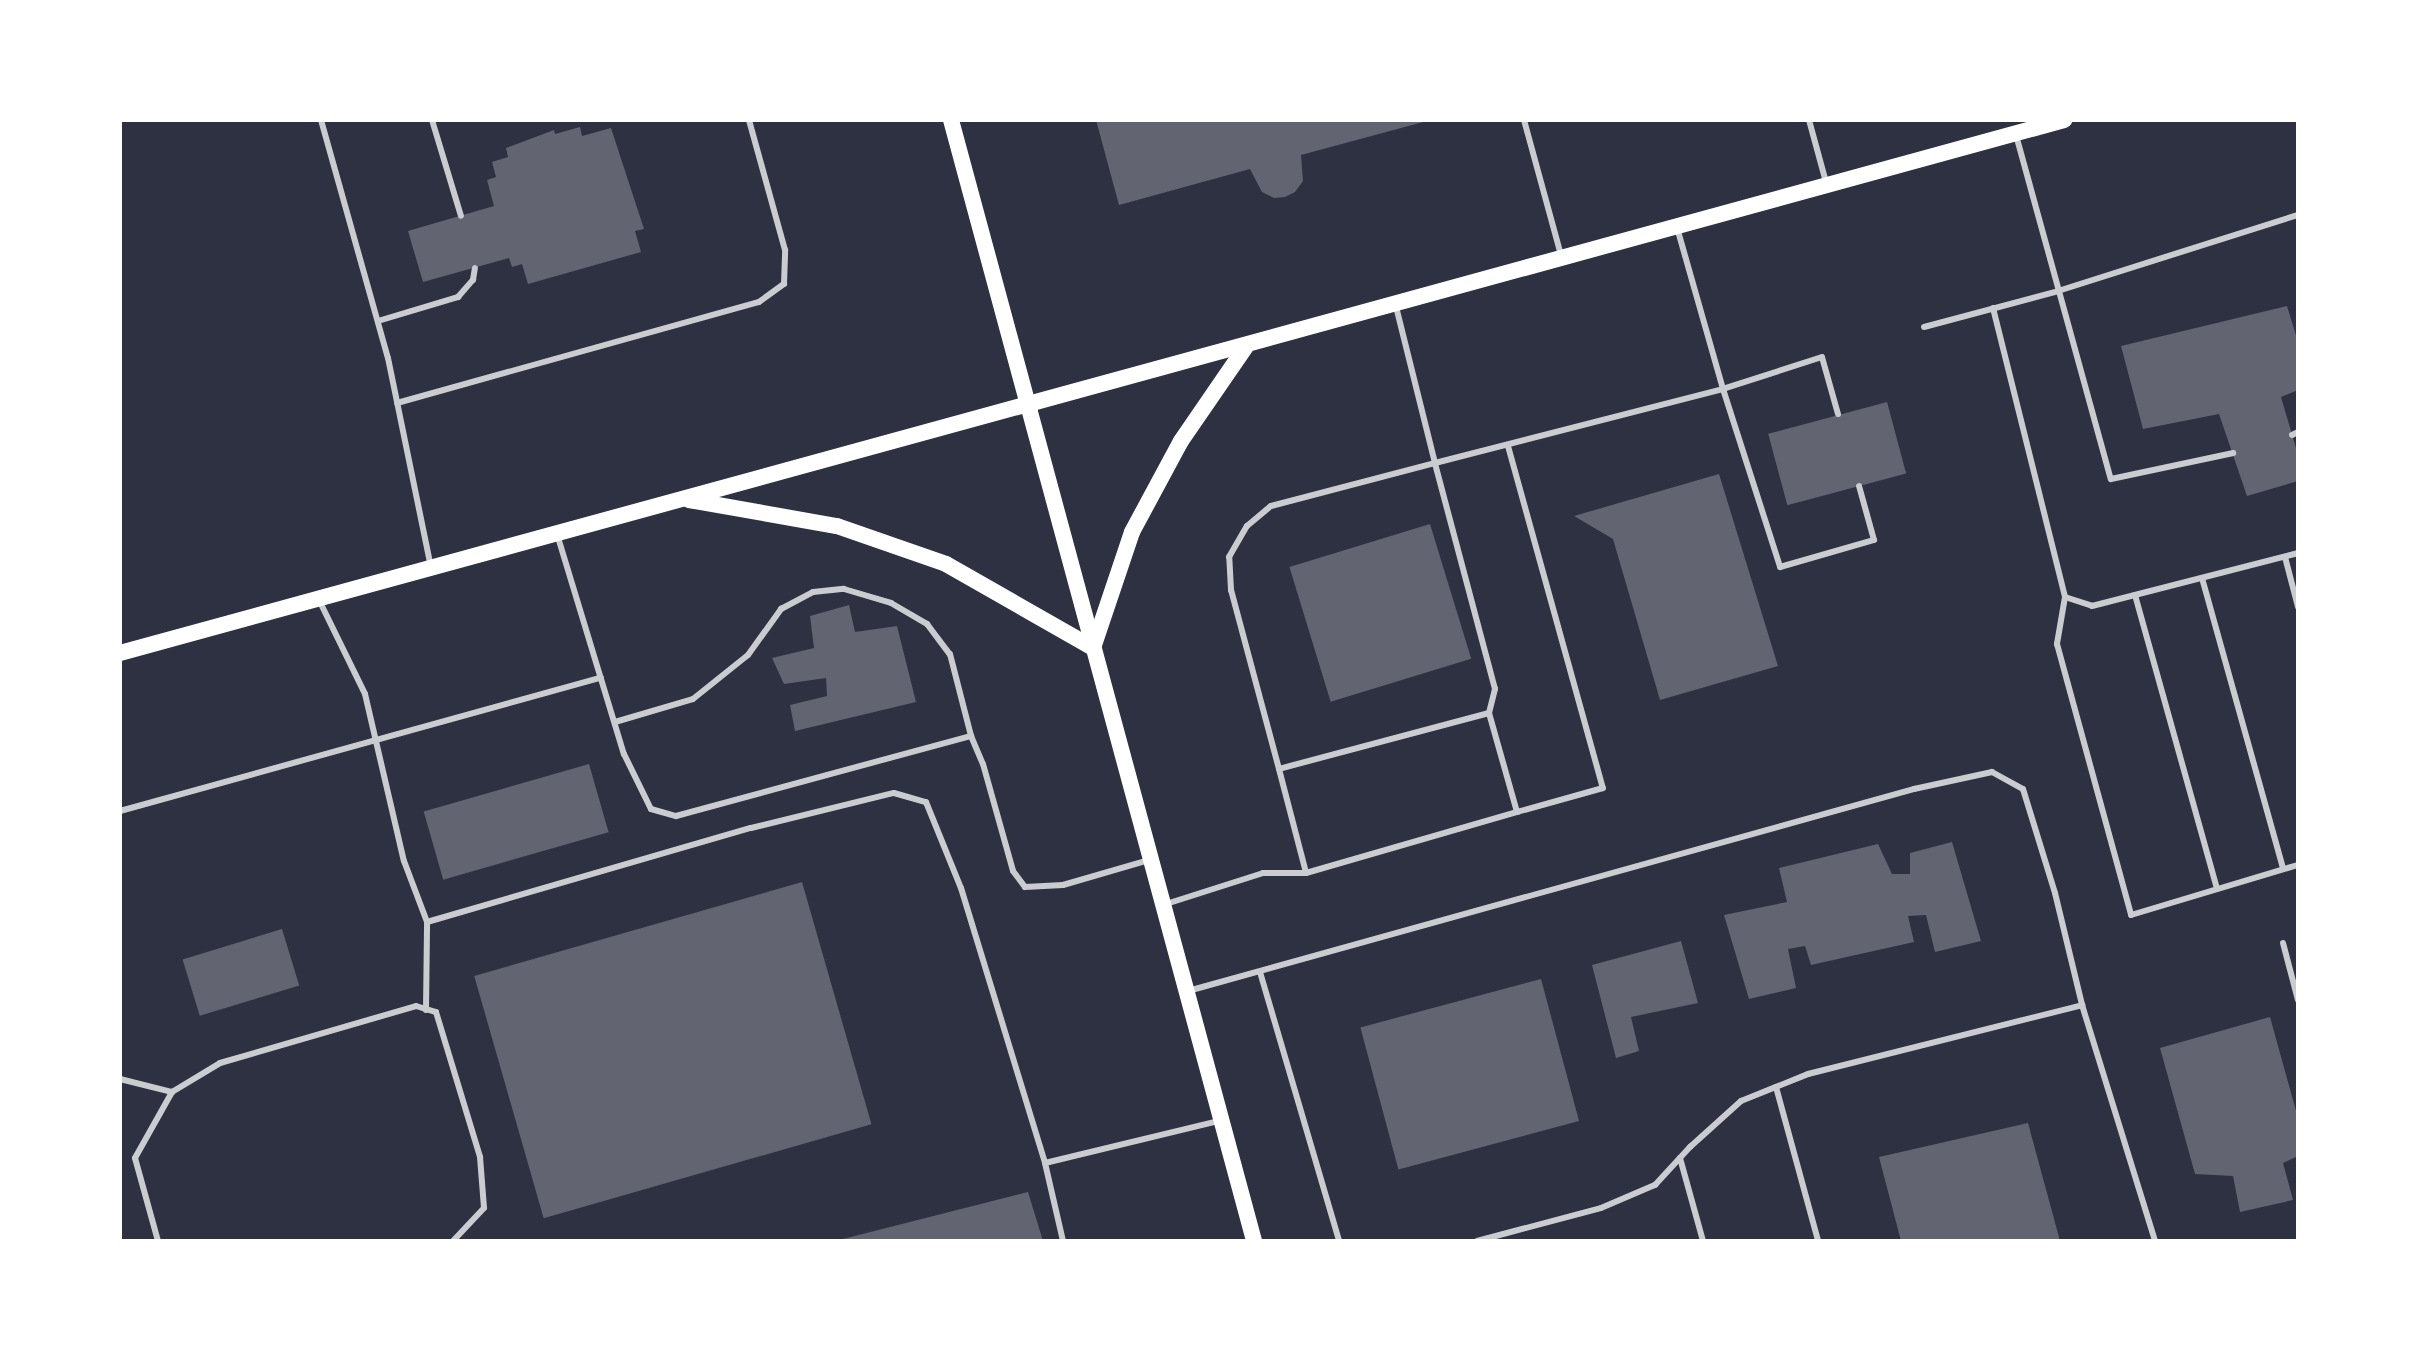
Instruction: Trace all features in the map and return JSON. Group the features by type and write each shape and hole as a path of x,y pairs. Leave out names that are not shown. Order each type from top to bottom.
{"main road":[{"path":"951,120 1254,1241"},
{"path":"120,653 2064,120"},
{"path":"1093,648 1132,532 1181,441 1247,345"},
{"path":"683,499 837,526 946,564 1093,648"}],"lane":[{"path":"321,120 378,321 431,568"},
{"path":"432,120 461,216"},
{"path":"397,403 759,302 784,284 785,250 749,120"},
{"path":"1524,120 1562,258"},
{"path":"1809,120 1827,185"},
{"path":"2016,133 2111,479 2233,453"},
{"path":"1924,327 2058,291 2298,215"},
{"path":"1677,227 1723,389 1780,567 1874,540 1859,486"},
{"path":"378,321 458,297 473,280 475,268"},
{"path":"1395,304 1495,689 1489,713 1517,812"},
{"path":"1993,308 2065,597 2057,644 2131,915 2298,865"},
{"path":"1306,873 1231,590 1229,557 1247,526 1271,506 1723,389 1822,357 1838,414"},
{"path":"1162,905 1263,873 1306,873 1603,788 1508,446"},
{"path":"557,534 624,754 651,809 676,816 971,736"},
{"path":"2065,597 2092,606 2298,553"},
{"path":"2285,557 2298,607"},
{"path":"2202,578 2283,869"},
{"path":"615,722 693,699 748,655 781,609 813,592 844,589 891,603 927,624 950,654 971,736 983,764 1013,871 1025,887 1063,885 1150,860"},
{"path":"2135,595 2217,889"},
{"path":"319,599 365,694 404,861 427,922 426,1010"},
{"path":"120,811 601,678"},
{"path":"1279,769 1489,713"},
{"path":"1186,992 1914,789 1992,772 2023,789 2055,893 2082,1005 2155,1241"},
{"path":"427,922 854,800 894,793 926,802 961,888 1045,1163 1063,1241"},
{"path":"2283,943 2298,1000"},
{"path":"1260,972 1339,1241"},
{"path":"1477,1241 1601,1208 1655,1185 1741,1101 1808,1074 2082,1005"},
{"path":"158,1241 135,1158 172,1092 220,1063 416,1006 436,1012 480,1157 484,1208 453,1241"},
{"path":"120,1079 172,1092"},
{"path":"1776,1087 1818,1241"},
{"path":"1045,1163 1221,1120"},
{"path":"1680,1158 1703,1241"}],"building":[{"path":"1096,120 1427,121 1301,155 1303,181 1295,192 1285,197 1274,198 1262,192 1250,169 1119,205"},
{"path":"580,127 582,136 611,128 644,229 635,231 641,252 528,284 522,264 512,267 509,258 423,282 408,231 494,206 487,180 496,177 492,162 508,157 506,148 554,130 555,134"},
{"path":"2287,306 2298,342 2298,390 2281,397 2298,455 2298,481 2247,496 2219,414 2143,429 2121,346"},
{"path":"1887,402 1906,473 1787,505 1768,434"},
{"path":"1719,474 1778,666 1660,700 1613,539 1574,516"},
{"path":"1430,524 1471,659 1331,702 1289,567"},
{"path":"849,605 855,632 897,626 916,702 795,731 790,705 827,696 826,678 784,684 772,658 814,648 810,616"},
{"path":"589,764 609,832 443,880 424,811"},
{"path":"1952,842 1981,941 1935,952 1926,915 1908,916 1914,942 1811,965 1805,946 1788,949 1796,988 1749,999 1724,915 1787,902 1779,868 1878,844 1892,874 1910,874 1910,853"},
{"path":"802,882 871,1124 544,1218 474,976"},
{"path":"282,929 299,985 200,1016 183,959"},
{"path":"1681,941 1698,1003 1631,1017 1639,1051 1616,1058 1592,965"},
{"path":"1541,979 1579,1121 1398,1169 1360,1027"},
{"path":"2270,1017 2298,1118 2298,1156 2283,1163 2293,1200 2240,1212 2233,1176 2195,1174 2160,1048"},
{"path":"2028,1123 2060,1241 1901,1241 1879,1157"},
{"path":"1028,1192 1043,1241 839,1240"}]}
